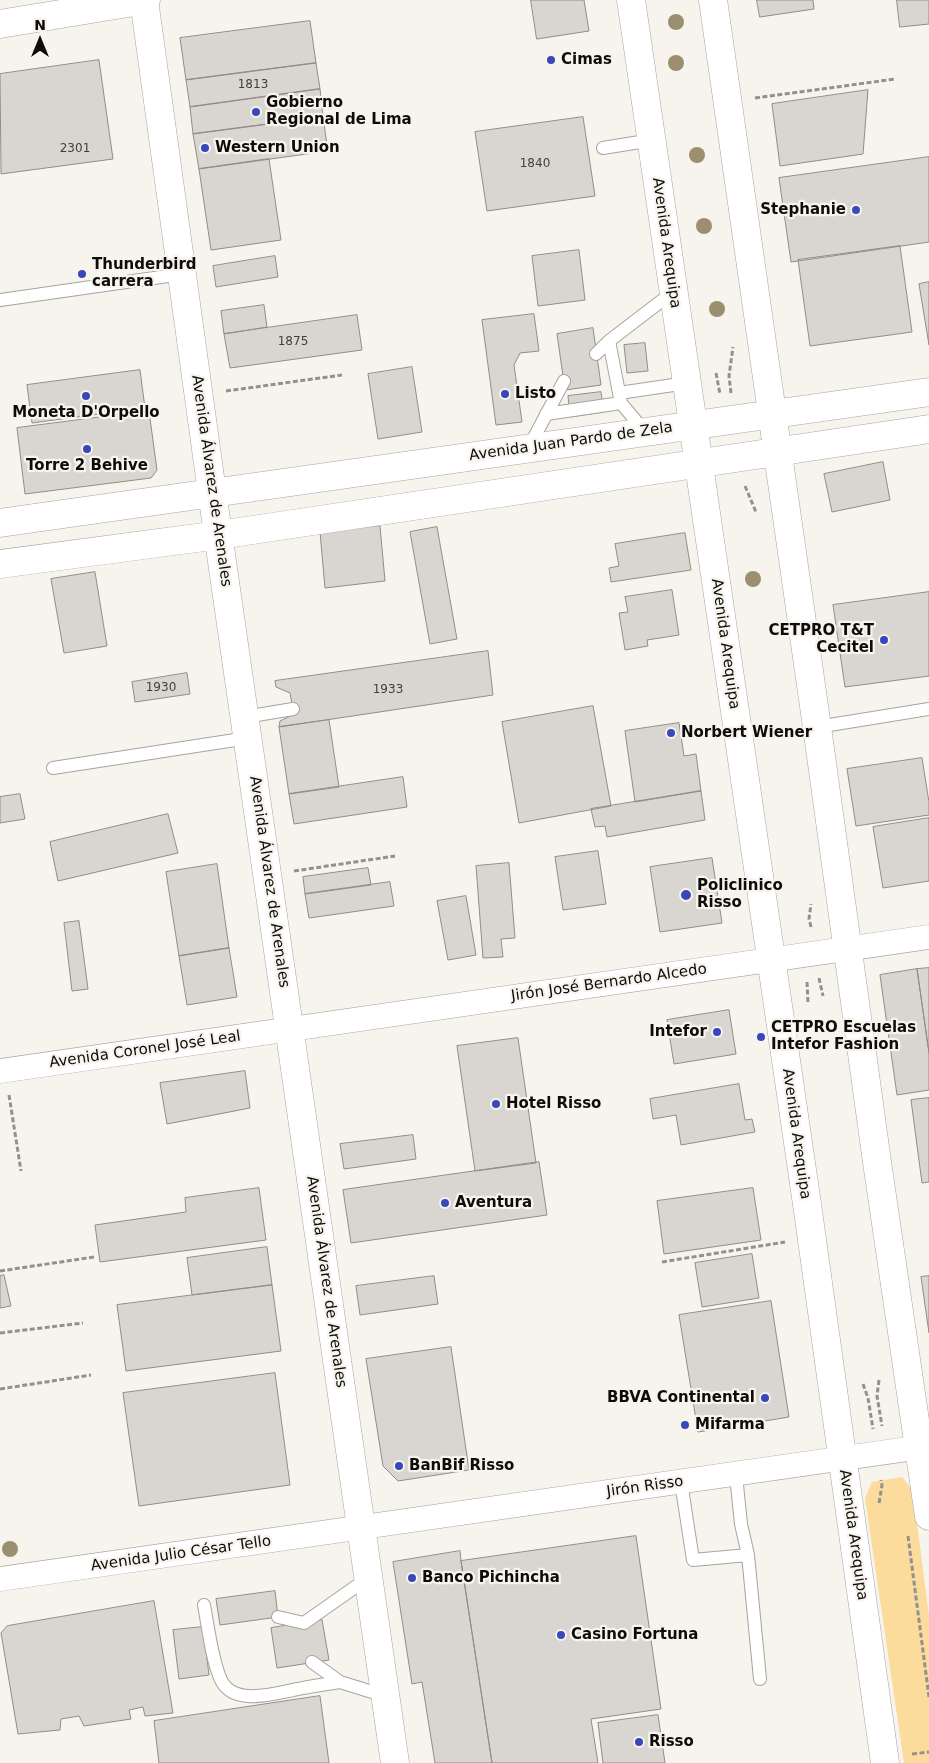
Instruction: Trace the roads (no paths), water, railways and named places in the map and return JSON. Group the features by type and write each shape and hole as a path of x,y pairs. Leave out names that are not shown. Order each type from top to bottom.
{"main road":[{"path":"0,24 145,0"},
{"name":"Avenida Álvarez de Arenales","path":"145,0 212,492 395,1763"},
{"name":"Avenida Arequipa","path":"631,0 843,1458 885,1763"},
{"path":"713,0 877,1162 924,1447 929,1516"},
{"name":"Avenida Juan Pardo de Zela","path":"0,523 929,392"},
{"path":"0,564 219,535 929,430"}],"street":[{"name":"Jirón José Bernardo Alcedo","path":"290,1030 929,937"},
{"name":"Avenida Coronel José Leal","path":"3,1070 290,1030"},
{"name":"Jirón Risso","path":"361,1528 924,1447"},
{"name":"Avenida Julio César Tello","path":"0,1579 361,1528"}],"lane":[{"path":"603,148 652,140"},
{"path":"0,300 182,274"},
{"path":"596,354 609,341 673,292"},
{"path":"609,341 620,398 646,432"},
{"path":"529,448 564,381"},
{"path":"546,414 687,383"},
{"path":"53,768 246,728 293,709"},
{"path":"817,727 929,709"},
{"path":"736,1474 741,1524 748,1555 760,1679"},
{"path":"681,1482 693,1560 748,1555"},
{"path":"278,1617 304,1623 368,1578"},
{"path":"204,1605 218,1670 222,1681 229,1689 243,1696 258,1696 340,1682"},
{"path":"312,1662 340,1682 385,1696"}],"place":[{"name":"Cimas","path":"551,60"},
{"name":"Gobierno Regional de Lima","path":"256,112"},
{"name":"Western Union","path":"205,148"},
{"name":"Stephanie","path":"856,210"},
{"name":"Thunderbird carrera","path":"82,274"},
{"name":"Listo","path":"505,394"},
{"name":"Moneta D'Orpello","path":"86,396"},
{"name":"Torre 2 Behive","path":"87,449"},
{"name":"CETPRO T&T Cecitel","path":"884,640"},
{"name":"Norbert Wiener","path":"671,733"},
{"name":"Policlinico Risso","path":"686,895"},
{"name":"Intefor","path":"717,1032"},
{"name":"CETPRO Escuelas Intefor Fashion","path":"761,1037"},
{"name":"Hotel Risso","path":"496,1104"},
{"name":"Aventura","path":"445,1203"},
{"name":"BBVA Continental","path":"765,1398"},
{"name":"Mifarma","path":"685,1425"},
{"name":"BanBif Risso","path":"399,1466"},
{"name":"Banco Pichincha","path":"412,1578"},
{"name":"Casino Fortuna","path":"561,1635"},
{"name":"Risso","path":"639,1742"}]}
